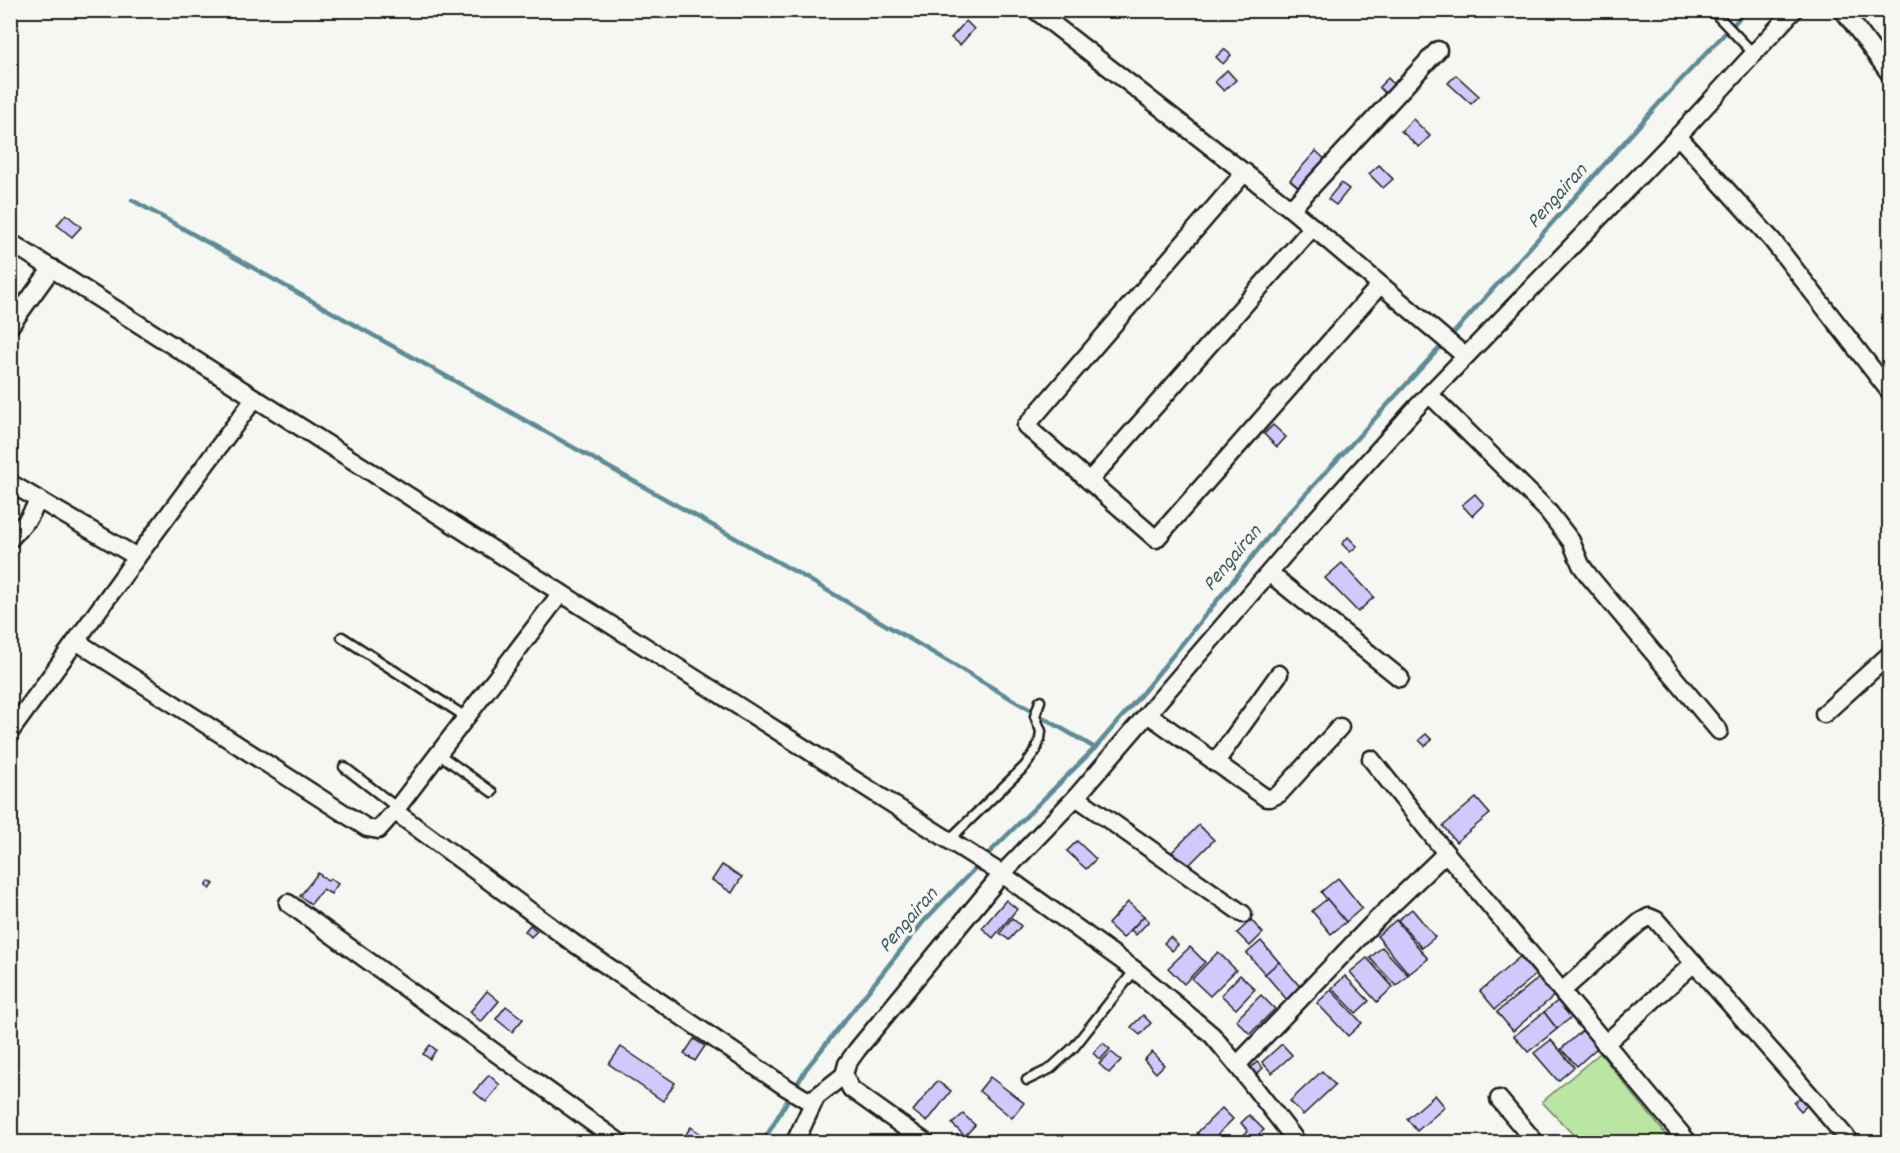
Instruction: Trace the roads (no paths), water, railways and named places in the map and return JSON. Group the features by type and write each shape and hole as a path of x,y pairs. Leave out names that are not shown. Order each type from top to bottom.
{"street":[{"path":"1035,10 1291,209 1465,357"},
{"path":"396,809 572,942 784,1086 807,1100 816,1097 844,1075 847,1064 856,1050 998,871 1077,797 1269,573 1429,394 1678,136 1750,48 1794,10"},
{"path":"1843,10 1890,74"},
{"path":"1291,209 1438,50"},
{"path":"1678,136 1772,240 1890,392"},
{"path":"1245,172 1026,426 1156,539 1380,285"},
{"path":"1089,481 1313,227"},
{"path":"10,242 998,871 1136,970 1212,1035 1238,1065 1297,1143"},
{"path":"10,326 52,268"},
{"path":"1429,394 1558,523 1571,541 1588,576 1719,731"},
{"path":"10,732 255,398"},
{"path":"10,483 137,557"},
{"path":"10,539 28,519 39,500"},
{"path":"1269,573 1400,678"},
{"path":"76,641 367,828 378,830 439,754 561,592"},
{"path":"1824,714 1890,654"},
{"path":"1215,763 1279,674"},
{"path":"1149,715 1261,796 1270,798 1279,794 1340,727"},
{"path":"1371,759 1446,853 1688,1143"},
{"path":"1077,797 1243,914"},
{"path":"1238,1065 1372,924 1446,853"},
{"path":"288,903 619,1143"},
{"path":"1562,991 1640,922 1649,917 1656,920 1810,1094 1850,1143"},
{"path":"1605,1044 1694,963"},
{"path":"844,1075 851,1089 925,1143"},
{"path":"795,1143 816,1097"},
{"path":"1499,1099 1535,1143"}],"lane":[{"path":"1712,10 1750,48"},
{"path":"342,637 466,717"},
{"path":"949,840 1025,766 1036,750 1041,730 1037,708"},
{"path":"439,754 492,792"},
{"path":"344,767 396,809"},
{"path":"1027,1080 1050,1069 1074,1047 1136,970"}],"waterway":[{"name":"Pengairan","path":"1450,337 1661,101 1747,10"},
{"path":"132,200 801,575 1095,748"},
{"name":"Pengairan","path":"984,858 1095,748 1282,520 1444,343"},
{"name":"Pengairan","path":"763,1142 806,1069 924,921 979,864"}]}
